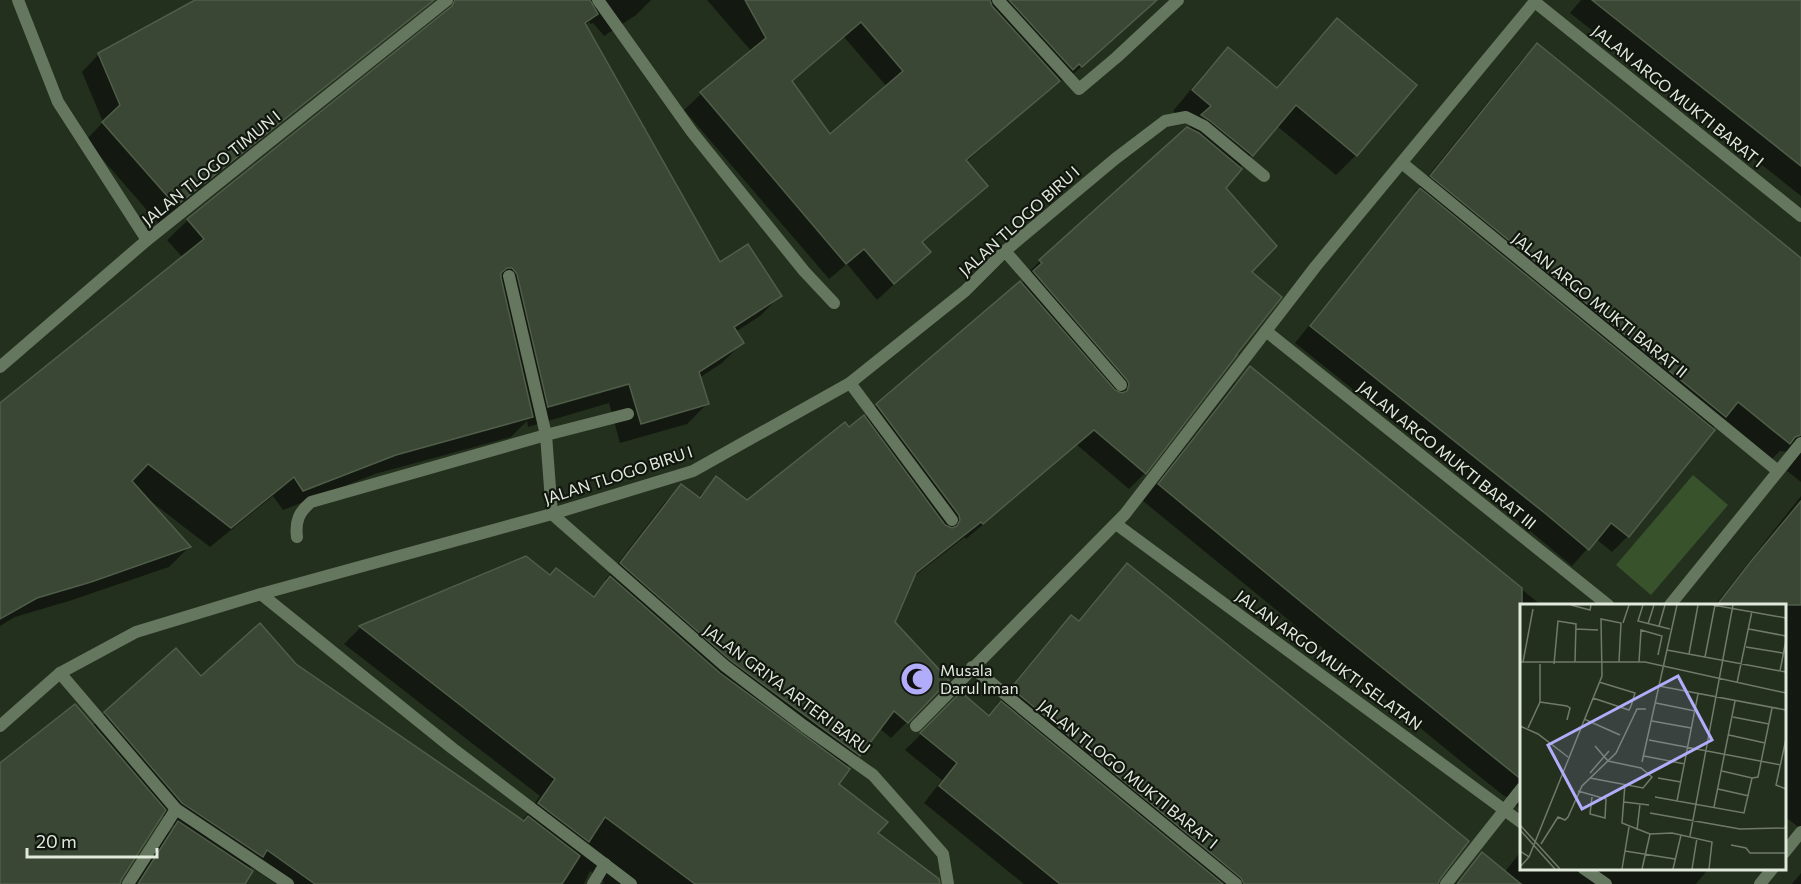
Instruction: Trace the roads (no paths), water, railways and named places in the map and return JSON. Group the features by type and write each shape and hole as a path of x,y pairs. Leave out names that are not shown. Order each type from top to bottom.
{"street":[{"path":"18,0 58,102 147,240"},
{"name":"JALAN TLOGO TIMUN I","path":"0,367 147,240 447,0"},
{"path":"598,0 692,132 804,271 834,303"},
{"path":"998,0 1079,88 1117,57 1178,0"},
{"path":"916,726 1125,514 1316,266 1536,1"},
{"name":"JALAN ARGO MUKTI BARAT I","path":"1536,1 1801,216"},
{"name":"JALAN TLOGO BIRU I","path":"0,726 60,673 136,632 261,594 552,514 693,471 850,383 965,291 1005,251 1115,159 1165,121 1186,117 1204,126 1264,176"},
{"name":"JALAN ARGO MUKTI BARAT II","path":"1402,163 1778,471"},
{"path":"1005,251 1121,385"},
{"path":"509,276 546,435 552,514"},
{"name":"JALAN ARGO MUKTI BARAT III","path":"1266,331 1607,604"},
{"path":"850,383 952,520"},
{"path":"297,537 298,516 311,502 628,414"},
{"path":"1671,604 1801,443"},
{"name":"JALAN GRIYA ARTERI BARU","path":"552,514 725,666 873,775 943,854 948,884"},
{"name":"JALAN ARGO MUKTI SELATAN","path":"1116,524 1520,822"},
{"path":"261,594 452,748 631,884"},
{"name":"JALAN TLOGO MUKTI BARAT I","path":"972,667 1236,884"},
{"path":"60,673 176,809 288,884"},
{"path":"1446,884 1520,790"},
{"path":"128,884 176,809"},
{"path":"1786,852 1801,832"},
{"path":"593,884 605,864"},
{"path":"1587,869 1606,884"},
{"path":"1760,884 1771,869"}],"place":[{"name":"Musala Darul Iman","path":"917,679"}]}
